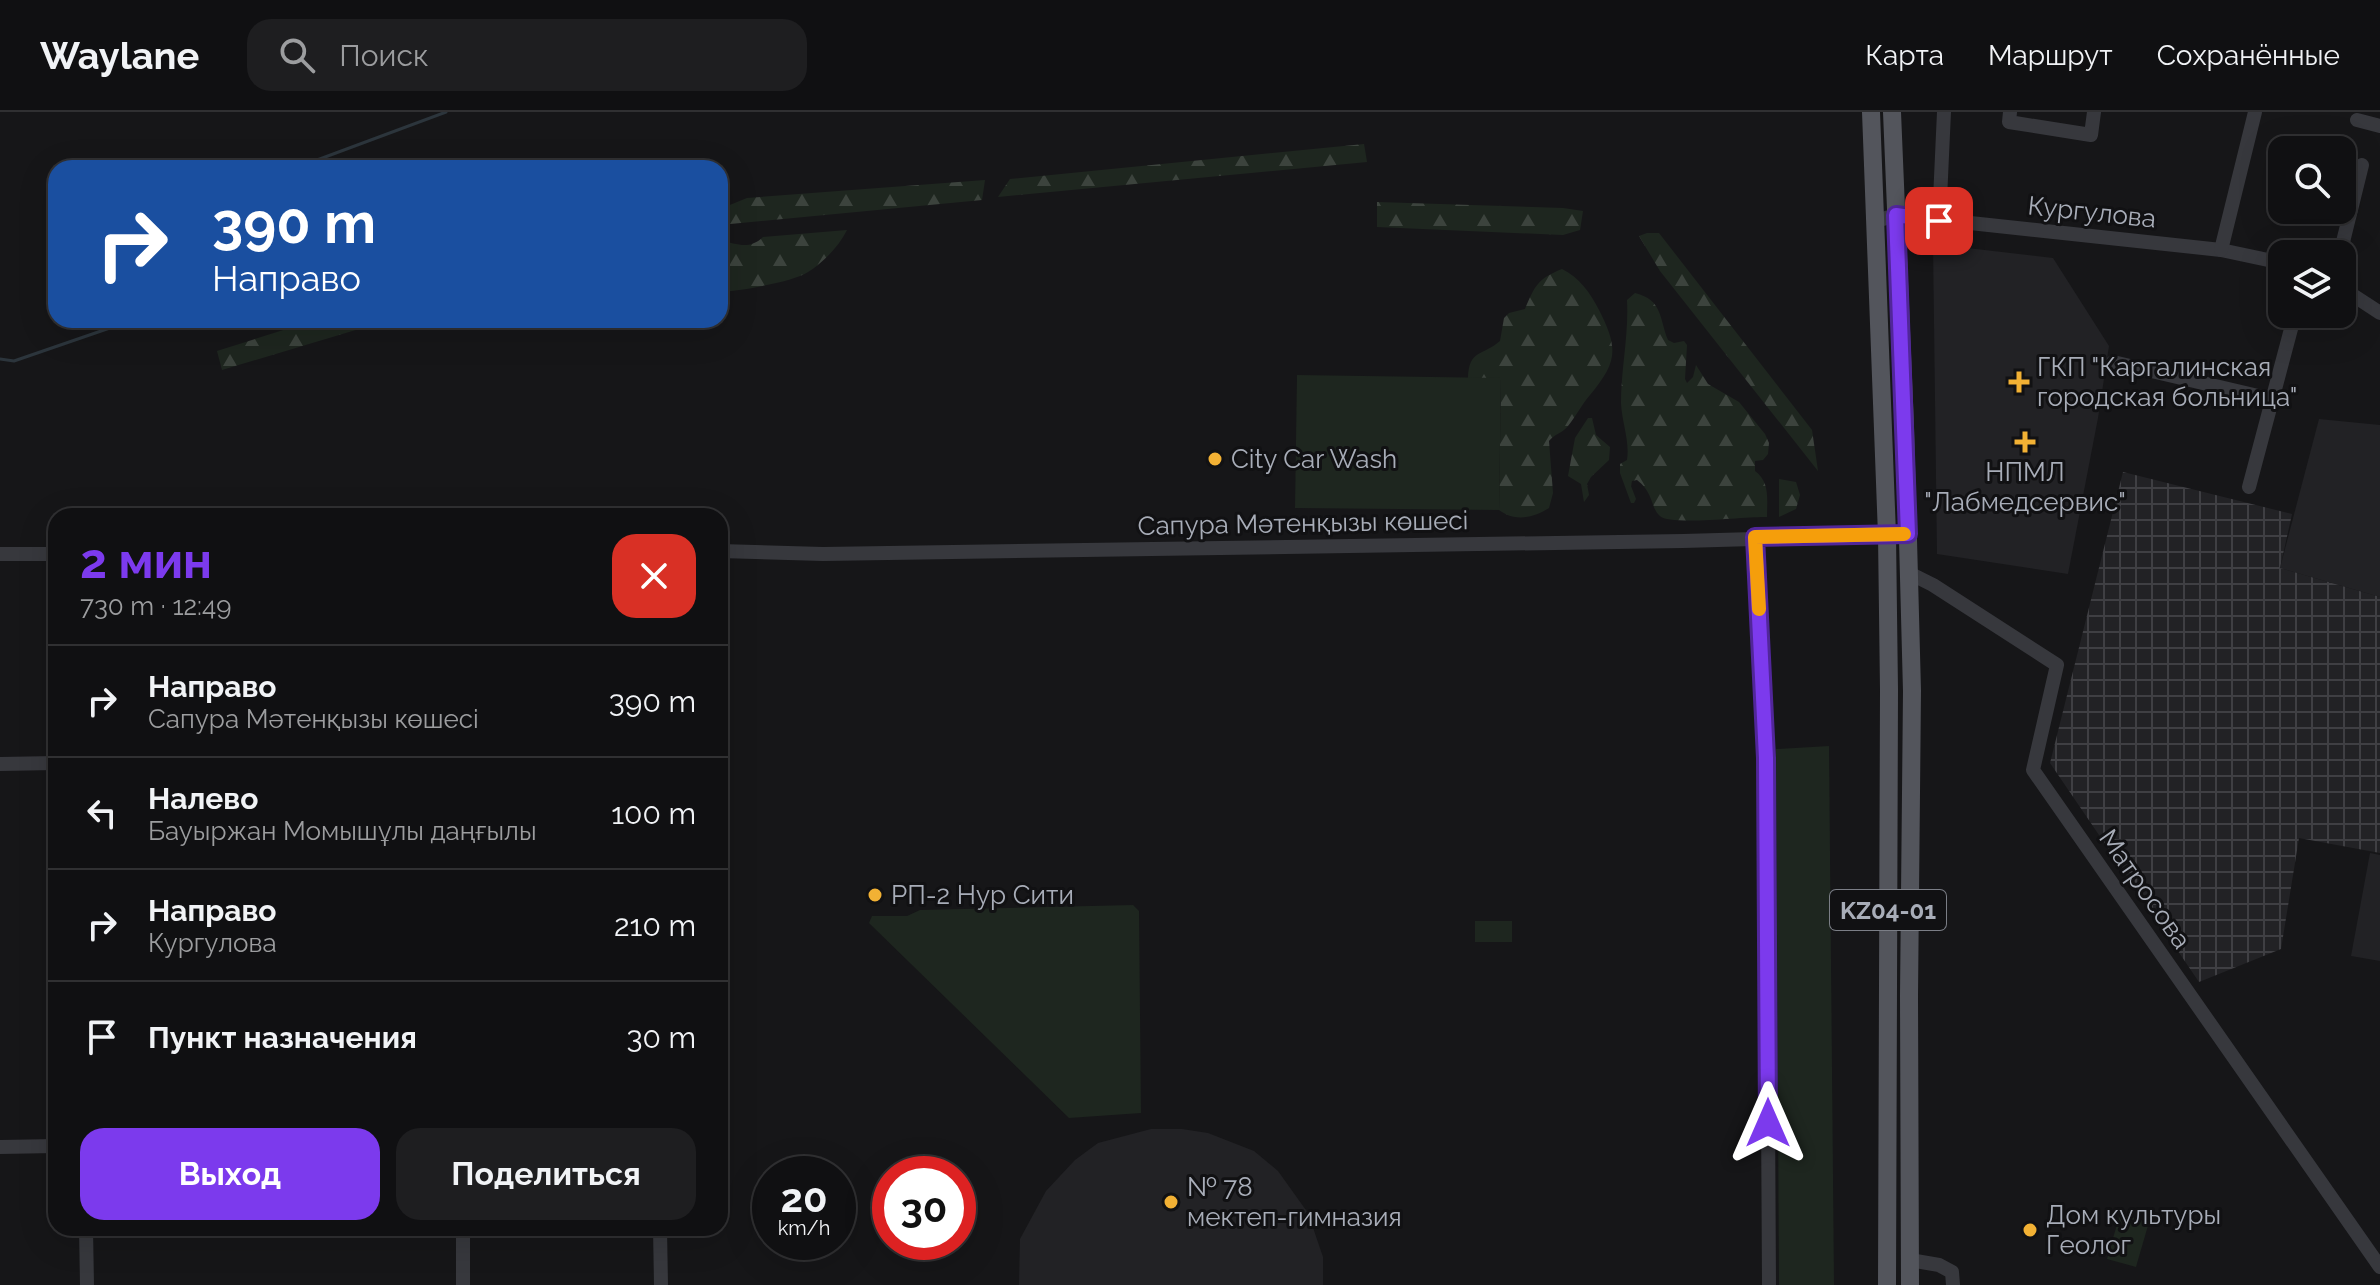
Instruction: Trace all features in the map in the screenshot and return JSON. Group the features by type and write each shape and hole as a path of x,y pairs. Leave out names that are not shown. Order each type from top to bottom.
{"main road":[{"name":"KZ04-01","path":"1871,112 1887,535 1887,1285"},
{"name":"KZ04-01","path":"1892,112 1912,691 1910,1285"},
{"path":"1887,535 1908,534"},
{"path":"1889,690 1912,691"}],"street":[{"path":"1939,221 1944,112"},
{"path":"2010,112 2009,122 2091,135 2094,112"},
{"path":"2221,250 2255,112"},
{"path":"2357,120 2380,126"},
{"path":"2343,240 2362,165"},
{"path":"1876,221 1896,215"},
{"name":"Кургулова","path":"1896,215 2221,250 2268,260"},
{"path":"2356,297 2380,313"},
{"path":"2249,487 2291,328"},
{"path":"2113,362 2271,399"},
{"name":"Сапура Мәтенқызы көшесі","path":"728,551 823,554 1887,535"},
{"path":"1755,537 1766,758 1769,1285"},
{"path":"0,554 48,554"},
{"name":"Матросова","path":"1909,573 1933,585 2057,665 2033,770 2380,1267"},
{"path":"0,764 48,763"},
{"path":"0,1147 48,1146"},
{"path":"86,1236 87,1285"},
{"path":"463,1236 463,1285"},
{"path":"660,1236 661,1285"},
{"path":"1910,1260 1939,1265 1952,1272 1953,1285"}],"shaded area":[{"name":"ГКП \"Каргалинская городская больница\"","path":"1933,244 2053,258 2109,346 2068,574 1937,554"},
{"path":"2319,419 2380,425 2380,597 2280,568"},
{"path":"2123,472 2292,514 2280,568 2380,597 2380,853 2299,838 2281,949 2199,982 2050,763"},
{"path":"2370,853 2380,855 2380,961 2351,956"},
{"name":"№ 78 мектеп-гимназия","path":"1151,1129 1208,1133 1254,1151 1278,1171 1308,1213 1323,1257 1323,1285 1019,1285 1020,1239 1046,1191 1075,1160 1098,1143"}],"green space":[{"path":"1364,144 1367,162 998,197 1010,179"},
{"path":"985,180 982,200 728,224 728,206 747,198"},
{"path":"1377,202 1583,211 1580,230 1563,235 1377,227"},
{"path":"847,230 825,259 801,276 728,291 728,242 747,245 763,237"},
{"path":"1659,233 1812,430 1818,471 1660,271 1639,236"},
{"path":"1562,269 1579,281 1596,304 1610,335 1612,355 1606,373 1571,422 1549,441 1553,493 1549,508 1530,516 1511,516 1499,510 1501,379 1468,378 1469,369 1478,354 1500,341 1504,318 1509,313 1525,309 1538,284"},
{"path":"1635,293 1655,305 1668,340 1674,343 1684,341 1687,345 1687,383 1693,377 1696,365 1708,384 1739,402 1765,434 1769,443 1768,454 1763,460 1755,461 1755,471 1765,486 1767,517 1667,519 1657,513 1646,490 1637,480 1632,481 1636,499 1631,503 1620,473 1620,464 1627,460 1628,453 1621,403 1627,300"},
{"path":"290,328 362,328 222,370 217,351"},
{"path":"1297,375 1501,378 1499,510 1295,508"},
{"path":"1588,418 1592,418 1596,435 1610,447 1609,460 1587,484 1589,495 1584,502 1581,484 1568,476 1575,438"},
{"path":"1779,479 1796,482 1800,495 1796,509 1779,517"},
{"path":"1829,746 1834,1285 1779,1285 1776,749"},
{"path":"1133,905 1139,911 1141,1113 1069,1118 869,923 872,916 907,916 920,910"},
{"path":"1475,921 1512,921 1512,942 1475,942"},
{"path":"2120,1214 2149,1222 2136,1267 2107,1259"}],"waterway":[{"path":"317,160 446,112"},
{"path":"0,359 14,361 110,328"}],"slow traffic":[{"path":"1759,609 1755,537 1904,534"}],"place":[{"name":"ГКП \"Каргалинская городская больница\"","path":"2019,382"},
{"name":"НПМЛ \"Лабмедсервис\"","path":"2025,442"},
{"name":"City Car Wash","path":"1215,459"},
{"name":"РП-2 Нур Сити","path":"875,895"},
{"name":"№ 78 мектеп-гимназия","path":"1171,1202"},
{"name":"Дом культуры Геолог","path":"2030,1230"}],"route":[{"path":"1768,1123 1766,758 1755,537 1908,534 1896,215 1939,221"}]}
